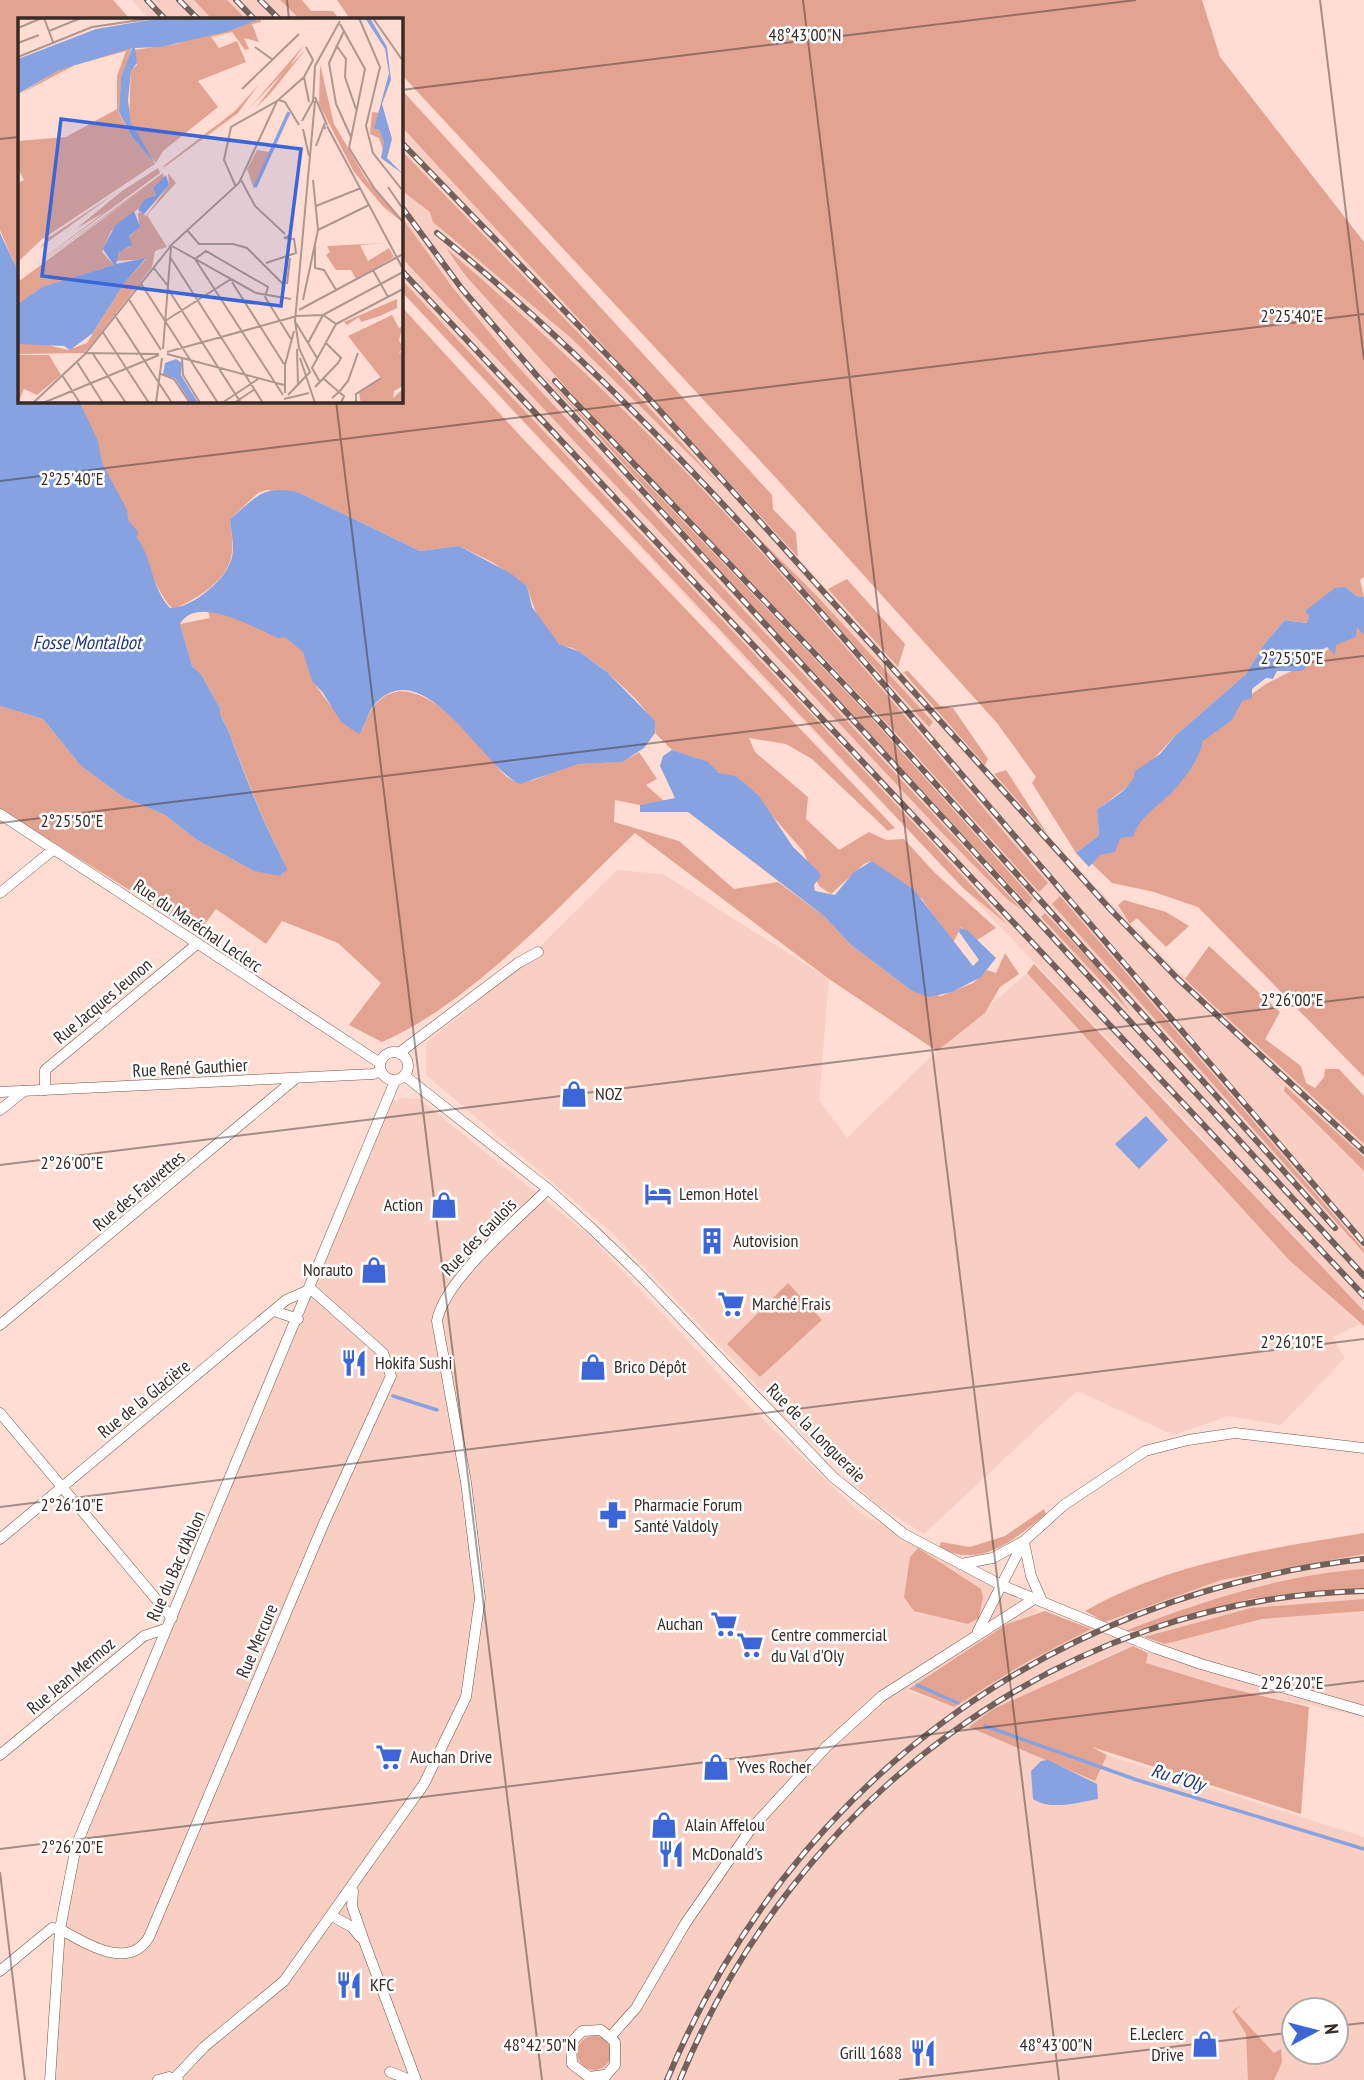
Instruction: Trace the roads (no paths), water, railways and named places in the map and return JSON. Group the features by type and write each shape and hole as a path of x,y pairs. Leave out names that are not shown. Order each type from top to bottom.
{"street":[{"name":"Rue du Maréchal Leclerc","path":"0,814 380,1067"},
{"path":"0,893 54,849"},
{"name":"Rue Jacques Jeunon","path":"46,1090 45,1070 197,944"},
{"path":"399,1053 408,1063 400,1079 386,1078 380,1067 386,1055 399,1053 518,962 538,952"},
{"name":"Rue René Gauthier","path":"0,1092 373,1074 380,1067"},
{"name":"Rue des Fauvettes","path":"0,1325 295,1079"},
{"name":"Rue de la Longueraie","path":"400,1079 548,1189 635,1270 833,1477 904,1534 1001,1585 1200,1664 1364,1711"},
{"name":"Rue du Bac d'Ablon","path":"50,2080 60,1929 76,1846 165,1629 172,1618 400,1079"},
{"path":"0,1110 25,1090"},
{"name":"Rue des Gaulois","path":"177,2079 204,2047 284,1981 354,1887 425,1784 466,1697 480,1598 466,1482 437,1321 439,1308 454,1285 548,1189"},
{"name":"Rue de la Glacière","path":"0,1539 286,1300 311,1289"},
{"name":"Rue Mercure","path":"60,1929 125,1956 138,1952 149,1937 324,1523 391,1376 383,1353 311,1289"},
{"path":"274,1311 298,1319"},
{"path":"0,1413 172,1618"},
{"path":"961,1564 993,1558 1024,1541 1063,1504 1145,1451 1188,1440 1235,1433 1364,1448"},
{"path":"978,1632 1024,1541"},
{"path":"611,2036 636,2008 685,1924 759,1821 826,1747 882,1696 978,1632 1038,1600 1024,1541"},
{"name":"Rue Jean Mermoz","path":"0,1755 144,1636 165,1629"},
{"path":"354,1887 352,1906 416,2080"},
{"path":"332,1916 352,1927 364,1941"},
{"path":"0,1971 52,1928 60,1929"},
{"path":"595,2029 611,2036 617,2057 603,2078 576,2075 569,2050 576,2036 595,2029"},
{"path":"390,2073 410,2080"},
{"path":"159,2080 177,2079"}],"water":[{"name":"Fosse Montalbot","path":"0,233 18,271 18,402 79,402 98,441 102,463 127,510 128,520 138,532 137,538 146,554 159,591 170,608 187,604 205,593 226,570 233,553 230,519 268,491 300,493 420,551 459,546 510,573 527,586 532,607 559,644 580,652 608,673 655,721 655,733 644,748 622,762 578,764 520,784 505,774 452,717 432,701 413,691 393,692 374,705 359,734 341,722 312,681 303,652 285,637 278,638 242,621 213,612 188,615 180,624 192,666 201,674 220,708 254,798 284,862 287,870 279,876 254,871 197,840 165,815 123,797 81,766 43,719 0,706"},
{"path":"1346,587 1356,596 1364,597 1364,635 1357,627 1356,637 1336,645 1335,655 1327,647 1311,656 1310,665 1301,671 1277,671 1273,679 1266,678 1252,689 1252,698 1242,701 1232,720 1203,741 1188,773 1145,817 1134,836 1120,838 1115,852 1100,855 1089,867 1076,853 1099,835 1097,810 1126,788 1135,771 1160,754 1175,736 1246,674 1265,643 1285,620 1307,623 1309,616 1305,611 1335,588"},
{"path":"672,750 708,762 719,773 735,776 759,796 793,847 821,876 814,885 815,891 835,895 854,872 872,861 914,890 973,966 979,960 959,932 960,928 967,930 996,958 981,977 952,992 929,997 912,991 850,944 824,916 688,812 640,812 640,805 675,798 660,766 663,756"},
{"path":"1146,1116 1168,1140 1139,1169 1115,1144"},
{"path":"1048,1760 1097,1784 1098,1799 1056,1805 1040,1803 1033,1799 1031,1771 1041,1761"}],"waterway":[{"name":"Ru d'Oly","path":"393,1396 437,1410"},
{"name":"Ru d'Oly","path":"917,1685 958,1703"},
{"name":"Ru d'Oly","path":"985,1726 1137,1780 1364,1849"}],"railway":[{"path":"147,0 164,18"},
{"path":"179,0 197,18"},
{"path":"236,0 253,18"},
{"path":"260,0 278,18"},
{"path":"402,143 643,392 1110,909 1178,979 1364,1151"},
{"path":"402,207 462,289 538,377 1364,1276"},
{"path":"437,233 575,355 706,486 891,692 1364,1243"},
{"path":"402,271 1364,1296"},
{"path":"555,381 879,721 1335,1228"},
{"path":"667,2080 719,1974 783,1879 858,1795 943,1722 1037,1662 1139,1614 1248,1580 1364,1559"},
{"path":"680,2080 729,1979 792,1887 866,1805 950,1734 1043,1675 1144,1631 1252,1603 1364,1591"}],"place":[{"name":"NOZ","path":"574,1094"},
{"name":"Lemon Hotel","path":"658,1194"},
{"name":"Action","path":"444,1205"},
{"name":"Autovision","path":"712,1241"},
{"name":"Norauto","path":"374,1270"},
{"name":"Marché Frais","path":"731,1304"},
{"name":"Hokifa Sushi","path":"354,1363"},
{"name":"Brico Dépôt","path":"593,1367"},
{"name":"Pharmacie Forum Santé Valdoly","path":"613,1515"},
{"name":"Auchan","path":"724,1624"},
{"name":"Centre commercial du Val d'Oly","path":"750,1645"},
{"name":"Auchan Drive","path":"389,1757"},
{"name":"Yves Rocher","path":"716,1767"},
{"name":"Alain Affelou","path":"664,1825"},
{"name":"McDonald's","path":"671,1854"},
{"name":"KFC","path":"349,1985"},
{"name":"E.Leclerc Drive","path":"1205,2044"},
{"name":"Grill 1688","path":"923,2053"}]}
